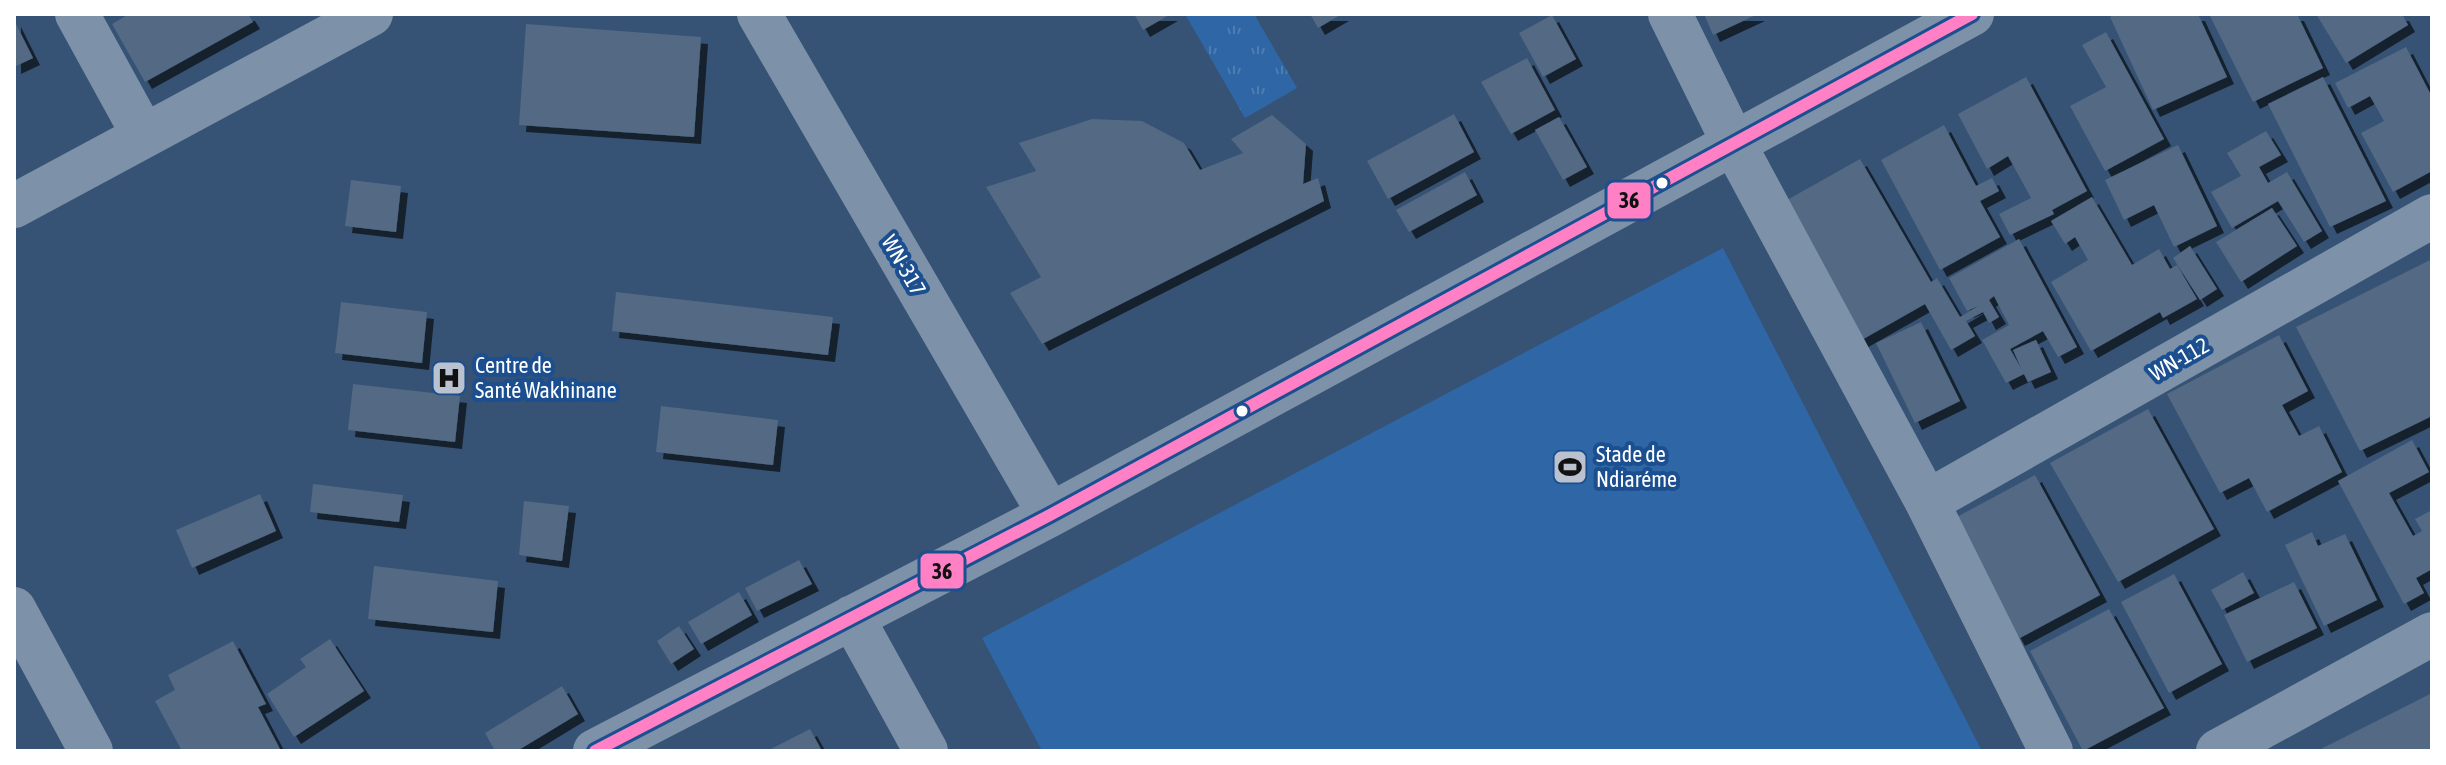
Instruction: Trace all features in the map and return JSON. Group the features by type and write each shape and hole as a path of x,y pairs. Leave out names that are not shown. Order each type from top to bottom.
{"street":[{"path":"77,14 144,136"},
{"path":"14,206 371,14"},
{"name":"WN-317","path":"759,14 1050,515"},
{"path":"1670,14 1734,144 1927,502 2051,751"},
{"path":"595,751 1050,515 1972,14"},
{"name":"WN-112","path":"1927,502 2432,216"},
{"path":"14,609 91,751"},
{"path":"852,617 926,751"},
{"path":"2218,751 2432,634"}],"green space":[{"path":"1185,14 1254,14 1297,88 1245,118"},
{"name":"Stade de Ndiaréme","path":"1723,248 1982,751 1042,751 982,638"}],"building":[{"path":"129,14 248,14 253,22 145,82 112,24"},
{"path":"1134,14 1171,14 1143,30"},
{"path":"1310,14 1342,14 1318,28"},
{"path":"1704,14 1758,14 1713,35"},
{"path":"2116,14 2198,14 2227,77 2153,110 2110,17"},
{"path":"2209,14 2297,14 2323,68 2253,102"},
{"path":"2316,14 2402,14 2408,25 2346,63"},
{"path":"1552,15 1576,59 1543,77 1519,33"},
{"path":"14,20 33,58 14,67"},
{"path":"526,24 701,37 694,137 519,125"},
{"path":"2106,32 2164,139 2105,171 2070,106 2106,87 2082,45"},
{"path":"2406,47 2432,97 2432,171 2393,192 2361,133 2384,121 2370,96 2348,108 2335,83"},
{"path":"1527,58 1555,110 1511,134 1481,82"},
{"path":"2026,77 2087,191 2052,210 2054,214 2010,235 1999,214 2031,198 2008,156 1987,169 1958,114"},
{"path":"2323,77 2386,201 2330,227 2268,104"},
{"path":"1454,114 1474,152 1388,199 1367,161"},
{"path":"1272,115 1306,144 1303,184 1318,178 1324,201 1042,344 1010,293 1041,277 986,187 1036,171 1019,143 1092,119 1142,121 1184,143 1200,170 1243,153 1231,139"},
{"path":"1559,117 1587,167 1563,180 1535,130"},
{"path":"1944,125 1976,186 1992,178 1999,191 1980,201 2000,237 1940,270 1881,160"},
{"path":"2266,131 2281,155 2259,167 2268,183 2287,172 2322,231 2304,242 2278,201 2232,228 2211,192 2241,176 2227,153"},
{"path":"2178,145 2217,226 2174,247 2154,205 2124,220 2105,180"},
{"path":"1860,159 1931,282 1937,278 1960,317 1978,306 1967,311 1949,278 2019,239 2077,347 2058,357 2043,331 2010,349 2021,368 2013,350 2036,340 2051,372 2028,382 2024,374 2006,383 1982,340 2009,325 1994,296 1989,300 1999,317 1989,323 1983,312 1966,321 1975,336 1951,350 1925,304 1858,342 1778,205"},
{"path":"1465,172 1477,195 1409,232 1396,210"},
{"path":"351,180 401,186 396,232 345,226"},
{"path":"2092,197 2132,265 2159,249 2170,269 2177,265 2197,299 2163,318 2160,312 2091,351 2051,282 2088,260 2075,237 2065,244 2051,221"},
{"path":"2272,208 2297,246 2241,282 2216,242"},
{"path":"2190,246 2217,289 2200,300 2173,258"},
{"path":"2432,259 2432,416 2360,451 2296,327"},
{"path":"616,292 833,317 828,355 612,331"},
{"path":"341,302 427,312 422,363 335,353"},
{"path":"1921,322 1960,401 1915,423 1876,343"},
{"path":"2279,335 2308,391 2282,405 2299,436 2319,426 2342,472 2267,512 2249,478 2220,493 2167,394"},
{"path":"353,384 460,396 455,442 348,430"},
{"path":"661,406 778,420 773,465 656,452"},
{"path":"2148,409 2214,529 2118,582 2050,463"},
{"path":"2412,440 2429,472 2389,493 2413,536 2422,531 2415,519 2432,510 2432,569 2416,578 2424,593 2404,604 2338,481"},
{"path":"2035,475 2100,595 2018,639 1953,519"},
{"path":"313,484 403,495 399,522 310,512"},
{"path":"260,494 276,531 192,568 176,530"},
{"path":"524,501 569,506 562,561 519,555"},
{"path":"2312,532 2318,546 2345,534 2377,600 2324,626 2285,545"},
{"path":"799,560 812,584 757,611 745,588"},
{"path":"374,566 498,581 493,632 368,619"},
{"path":"2243,572 2254,593 2222,610 2211,590"},
{"path":"2174,574 2222,664 2169,693 2121,602"},
{"path":"2294,582 2317,628 2247,662 2224,615"},
{"path":"739,592 752,615 701,644 688,622"},
{"path":"2109,609 2164,708 2083,751 2030,651"},
{"path":"679,626 694,649 671,664 657,641"},
{"path":"330,639 364,691 294,737 267,694 306,667 300,659"},
{"path":"233,641 266,704 258,707 281,751 182,751 155,701 175,690 168,675"},
{"path":"562,686 578,714 517,751 495,751 485,733"},
{"path":"2432,693 2432,751 2317,751"},
{"path":"810,729 822,751 767,751"}],"transit line":[{"name":"36","path":"595,751 1050,515 1972,14"}],"place":[{"name":"Centre de Santé Wakhinane","path":"449,378"},
{"name":"Stade de Ndiaréme","path":"1570,467"}]}
